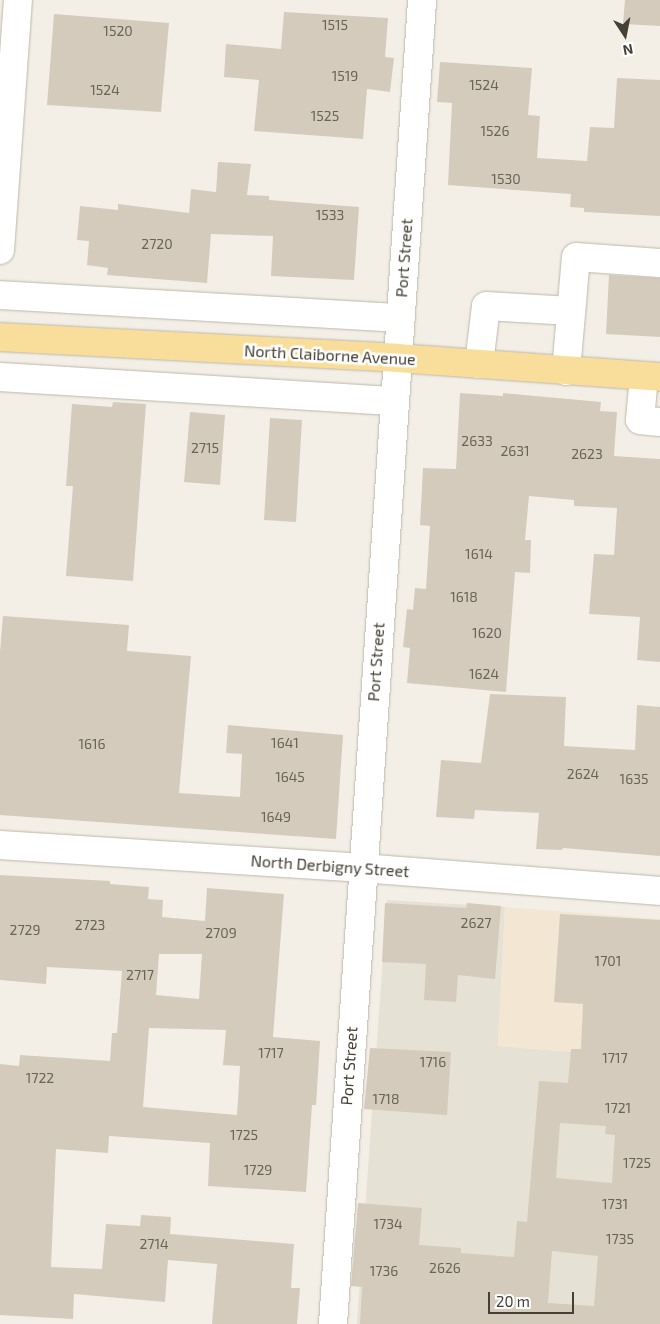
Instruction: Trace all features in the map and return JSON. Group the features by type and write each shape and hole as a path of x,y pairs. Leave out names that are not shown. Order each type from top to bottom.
{"main road":[{"name":"North Claiborne Avenue","path":"0,337 397,358 652,377"}],"street":[{"path":"0,250 18,0"},
{"name":"Port Street","path":"333,1324 362,868 422,0"},
{"path":"566,371 576,257 660,263"},
{"path":"0,295 400,318"},
{"path":"479,364 486,306 571,310"},
{"path":"0,377 394,401"},
{"path":"652,377 640,420 660,422"},
{"name":"North Derbigny Street","path":"0,845 362,868 660,891"}],"shaded area":[{"path":"387,900 505,907 498,1046 660,1059 660,1324 357,1324"},
{"path":"505,907 660,919 660,1059 498,1046"}],"building":[{"path":"625,0 660,0 660,26 623,24"},
{"path":"284,12 388,18 385,57 394,58 390,92 367,89 363,139 254,131 259,80 224,77 226,44 281,49"},
{"path":"54,14 169,23 161,112 47,105"},
{"path":"440,62 532,68 528,115 540,116 537,158 587,161 590,127 614,128 617,78 660,80 660,216 584,212 584,208 570,207 571,194 448,185 452,103 437,102"},
{"path":"218,162 251,164 247,195 269,196 269,200 359,207 354,280 271,276 273,236 211,234 207,283 107,275 108,268 87,265 89,241 77,240 80,206 118,210 118,204 189,213 191,189 216,192"},
{"path":"609,275 660,278 660,337 606,334"},
{"path":"460,393 503,396 503,393 601,402 600,411 617,412 614,456 660,459 660,662 637,660 640,617 589,614 594,554 614,555 617,508 574,506 574,500 529,496 525,540 531,540 530,573 515,572 506,692 407,683 410,648 403,647 407,609 413,610 415,588 426,589 430,526 420,525 423,468 456,469"},
{"path":"113,402 146,404 133,581 66,576 73,486 66,486 72,404 112,407"},
{"path":"190,412 225,415 220,485 184,482"},
{"path":"270,418 302,420 296,522 264,520"},
{"path":"3,616 129,625 127,651 191,656 179,793 240,797 242,754 226,753 228,725 343,735 336,839 0,815 0,652"},
{"path":"490,694 566,697 564,746 635,750 637,705 660,707 660,856 563,848 562,850 536,849 539,813 475,810 474,819 436,817 441,760 481,763"},
{"path":"0,875 110,881 110,884 149,887 148,899 163,900 162,917 205,921 207,888 284,894 273,1037 320,1041 316,1105 312,1105 306,1192 208,1186 210,1143 109,1136 108,1153 56,1149 51,1267 102,1269 106,1224 140,1226 141,1215 171,1217 170,1234 294,1244 291,1288 300,1288 297,1324 212,1324 217,1264 168,1260 165,1302 74,1294 73,1319 0,1315 0,1064 19,1066 20,1055 110,1061 112,1033 117,1033 122,971 47,967 46,984 0,980","holes":["159,954 202,954 199,999 156,995","149,1028 226,1030 223,1065 240,1066 237,1115 143,1107"]},
{"path":"385,903 466,908 467,903 501,906 495,979 458,975 456,1002 424,1000 426,964 382,962"},
{"path":"560,914 660,920 660,1324 360,1324 362,1287 351,1286 358,1203 422,1208 419,1245 461,1248 461,1253 514,1257 517,1221 527,1222 539,1081 568,1083 571,1049 581,1049 583,1004 554,1002","holes":["560,1123 606,1126 605,1134 615,1135 612,1183 556,1178","552,1251 598,1256 594,1306 548,1303"]},
{"path":"370,1048 451,1052 447,1115 364,1109"}]}
